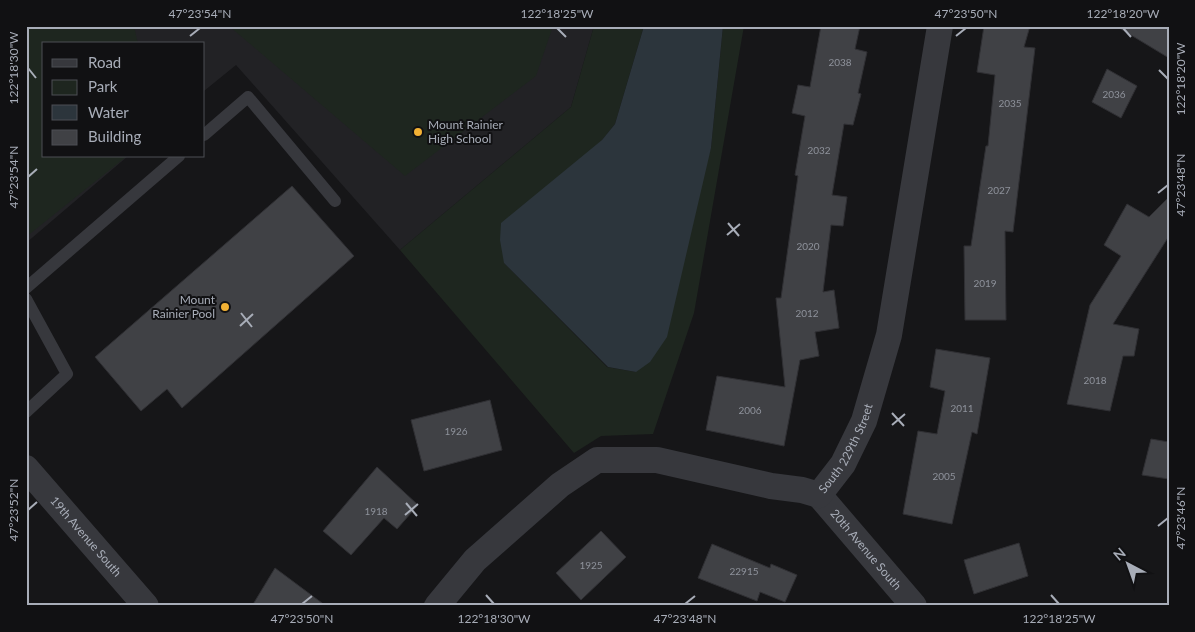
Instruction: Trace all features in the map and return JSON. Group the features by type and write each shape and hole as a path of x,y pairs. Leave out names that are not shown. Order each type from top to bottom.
{"street":[{"name":"South 229th Street","path":"437,606 475,560 560,485 597,460 657,460 819,495 843,464 864,421 889,335 940,26"},
{"name":"19th Avenue South","path":"26,468 146,606"},
{"name":"20th Avenue South","path":"819,495 914,606"}],"lane":[{"path":"205,134 248,96 335,201"},
{"path":"26,288 177,158"},
{"path":"26,299 67,374 26,412"}],"shaded area":[{"name":"Mount Rainier High School","path":"26,26 594,26 571,107 400,250 236,65 205,90 205,42 42,42 42,158 126,158 26,243"}],"green space":[{"path":"26,26 134,26 138,42 42,42 42,158 125,158 26,237"},
{"path":"229,26 553,26 536,76 405,176"},
{"path":"594,26 644,26 615,124 504,263 607,367 636,372 711,148 723,26 744,26 694,313 653,434 601,436 574,453 400,250 571,107"}],"water":[{"path":"644,26 723,26 711,148 667,337 650,362 636,372 608,367 504,263 500,240 501,223 602,140 615,124"}],"building":[{"path":"821,26 860,26 855,49 867,52 858,93 861,94 853,125 844,124 832,195 847,197 843,226 831,225 823,292 834,290 839,328 815,332 819,356 800,360 784,446 706,430 717,376 785,387 776,298 781,298 798,176 795,175 805,116 792,113 798,85 810,87"},
{"path":"984,26 1030,26 1024,47 1035,48 1013,232 1005,231 1006,320 965,320 964,246 971,246 986,146 988,146 995,75 977,72"},
{"path":"1116,26 1169,26 1169,58"},
{"path":"1107,69 1137,86 1121,118 1092,102"},
{"name":"Mount Rainier Pool","path":"292,186 354,256 182,408 167,389 141,411 95,357"},
{"path":"1169,197 1169,236 1113,324 1139,329 1134,356 1123,356 1110,411 1067,404 1090,305 1121,256 1104,245 1127,204 1149,217"},
{"path":"936,349 990,358 977,434 972,432 952,524 903,514 918,431 937,434 945,391 930,387"},
{"path":"490,400 502,450 424,471 411,420"},
{"path":"1151,439 1169,442 1169,479 1142,475"},
{"path":"377,467 418,505 397,529 384,518 351,555 323,531"},
{"path":"601,531 626,557 581,600 556,573"},
{"path":"1019,543 1028,576 974,594 964,560"},
{"path":"712,544 770,568 771,564 797,575 785,602 760,592 757,601 698,578"},
{"path":"275,568 326,606 252,606"}],"place":[{"name":"Mount Rainier High School","path":"418,132"},
{"name":"Mount Rainier Pool","path":"225,307"}]}
